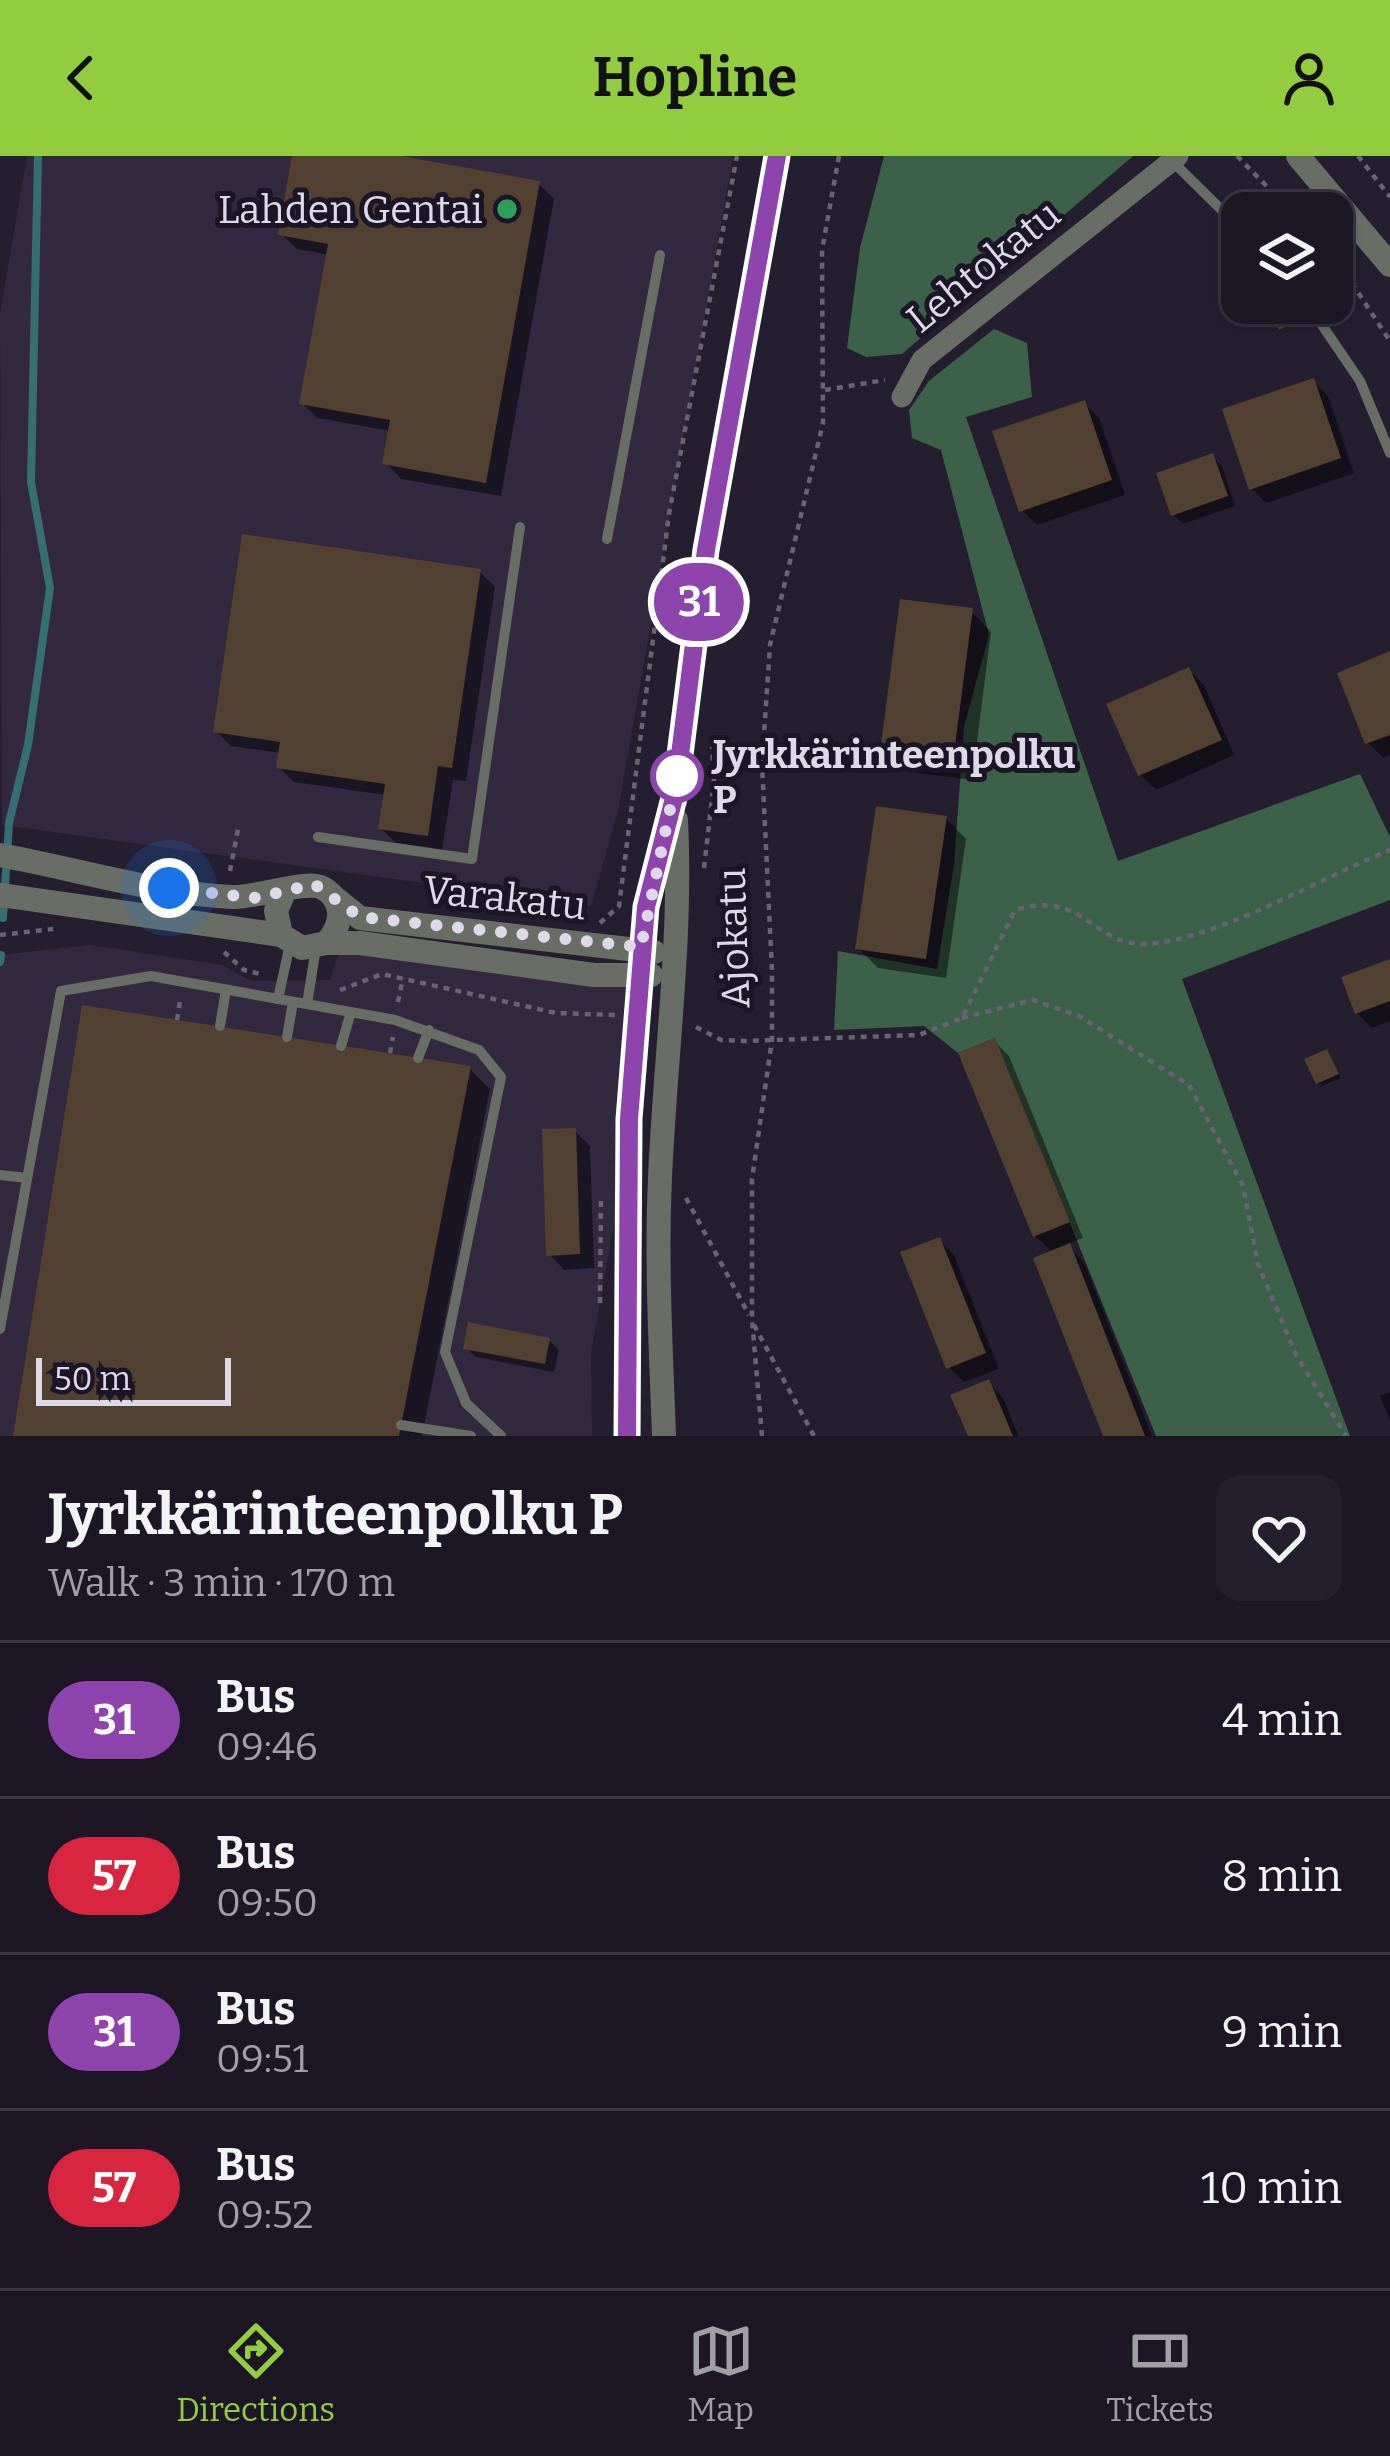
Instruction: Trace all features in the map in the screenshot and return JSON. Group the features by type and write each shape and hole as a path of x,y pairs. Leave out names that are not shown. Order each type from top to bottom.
{"street":[{"name":"Ajokatu","path":"627,1436 626,1200 641,947 675,794 706,550 777,156"},
{"path":"1298,156 1390,266"},
{"name":"Lehtokatu","path":"906,387 922,360 1175,159"},
{"name":"Ajokatu","path":"664,1436 660,1183 672,964 680,910 675,794"},
{"path":"0,855 205,896 256,898 314,884 334,898 340,922 303,943 276,910 284,892"},
{"name":"Varakatu","path":"0,895 303,943 360,943 594,975 638,979 672,964"},
{"name":"Varakatu","path":"334,898 360,917 641,947 672,964"}],"lane":[{"path":"1175,159 1221,208"},
{"path":"607,538 660,255"},
{"path":"1321,324 1360,381 1390,453"},
{"path":"318,837 472,859 520,527"},
{"path":"278,999 303,943"},
{"path":"287,1037 311,986 303,943"},
{"path":"0,1329 61,991 151,976 351,1012 429,1030 479,1050 501,1077 445,1352 466,1403 501,1436"},
{"path":"220,1027 226,990"},
{"path":"341,1046 351,1012"},
{"path":"418,1058 429,1030"},
{"path":"0,1175 27,1178"},
{"path":"401,1425 471,1436"}],"path":[{"path":"597,943 604,914 619,906 669,514 737,156"},
{"name":"Ajokatu","path":"762,1436 752,1320 752,1179 772,1040 762,764 770,645 823,423 822,250 839,156"},
{"path":"1237,156 1272,192"},
{"path":"1358,156 1390,197"},
{"path":"1353,285 1390,341"},
{"path":"825,390 906,387"},
{"path":"702,888 714,781 712,744"},
{"path":"962,1018 1015,910 1043,902 1075,910 1109,933 1142,944 1208,929 1390,850"},
{"path":"0,935 67,927"},
{"path":"216,947 244,970 283,980"},
{"path":"311,986 335,991 382,974 556,1013 634,1016"},
{"path":"590,1014 594,975"},
{"path":"689,1043 690,1022 721,1040 772,1040 919,1035 962,1018 1033,1000 1079,1016 1189,1085 1243,1186 1258,1264 1296,1355 1346,1436"},
{"path":"682,1184 814,1436"}],"shaded area":[{"path":"27,156 733,156 618,811 591,906 2,825 0,314"},
{"path":"90,945 222,965 251,981 330,980 340,950 632,985 615,1218 591,1353 592,1436 0,1436 0,955"}],"green space":[{"path":"884,156 1133,156 902,354 866,357 847,348 860,248"},
{"path":"994,329 1027,343 1032,397 966,417 1118,861 1360,774 1390,837 1390,900 1182,979 1350,1436 1156,1436 995,1038 958,1053 924,1026 834,1030 838,951 937,969 954,865 964,727 989,635 941,450 912,438 909,410 929,381"}],"building":[{"path":"292,156 401,156 540,181 486,483 382,464 390,420 299,404 328,244 278,235"},
{"path":"1314,378 1341,458 1249,490 1222,409"},
{"path":"1085,400 1112,480 1019,512 992,431"},
{"path":"1213,453 1228,496 1171,516 1156,473"},
{"path":"242,534 481,569 452,768 438,766 428,836 378,829 385,784 276,768 280,742 213,732"},
{"path":"900,599 973,608 953,761 880,752"},
{"path":"1390,651 1390,735 1365,744 1337,673"},
{"path":"1189,667 1222,740 1138,776 1106,704"},
{"path":"876,806 947,816 926,959 855,949"},
{"path":"1390,959 1390,1001 1355,1014 1341,977"},
{"path":"82,1005 471,1066 399,1436 13,1436"},
{"path":"995,1038 1070,1222 1033,1237 958,1053"},
{"path":"1327,1049 1339,1074 1316,1084 1304,1059"},
{"path":"576,1128 580,1254 546,1256 542,1129"},
{"path":"940,1237 986,1353 946,1369 900,1252"},
{"path":"1070,1243 1145,1436 1103,1436 1033,1258"},
{"path":"468,1322 550,1338 545,1364 463,1349"},
{"path":"989,1379 1013,1436 968,1436 950,1395"}],"waterway":[{"path":"3,918 9,823 28,745 50,588 31,482 38,156"},
{"path":"0,962 1,955"}],"bus line":[{"name":"31","path":"627,1436 629,1119 646,907 675,794 706,550 753,268 777,156"}],"place":[{"name":"Lahden Gentai","path":"507,209"},
{"name":"Jyrkkärinteenpolku P","path":"677,776"}],"route":[{"path":"169,888 205,896 256,898 314,884 360,917 641,947 677,776"}]}
